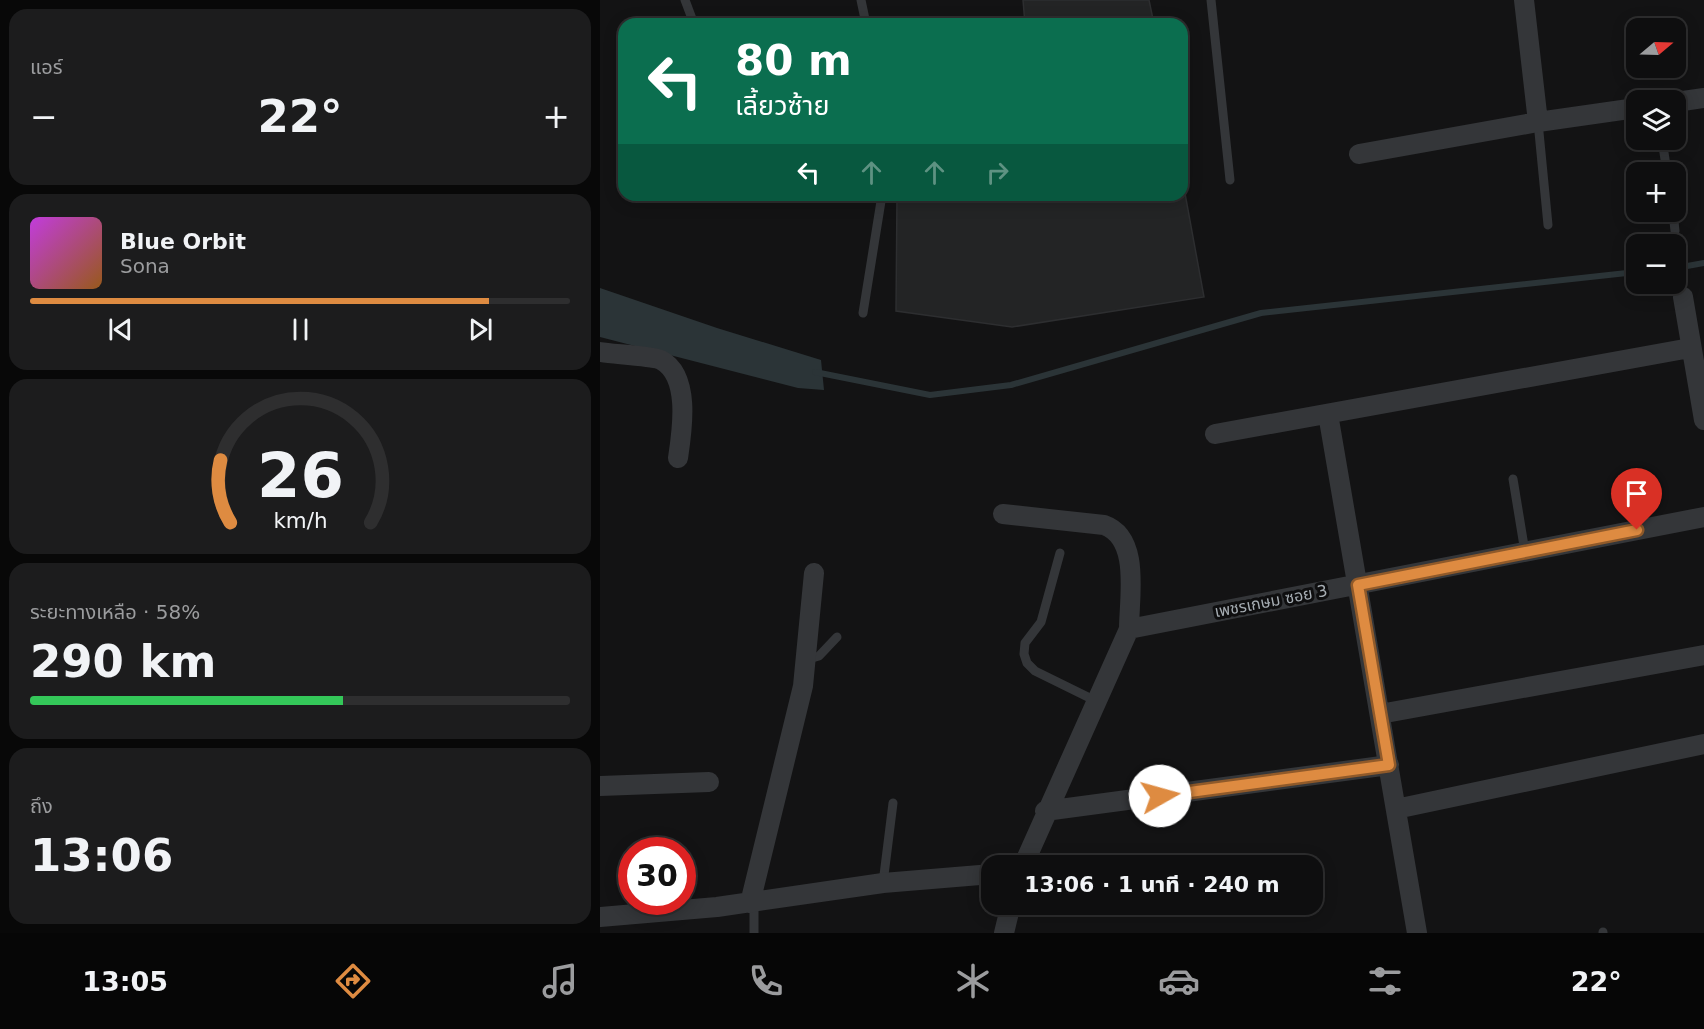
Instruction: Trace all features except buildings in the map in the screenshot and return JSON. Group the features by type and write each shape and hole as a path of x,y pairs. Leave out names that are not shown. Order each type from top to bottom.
{"street":[{"path":"1524,0 1538,122"},
{"path":"1686,101 1704,98"},
{"path":"1359,154 1538,122 1626,109"},
{"path":"1683,297 1704,420"},
{"path":"1215,434 1690,348"},
{"path":"600,352 661,360 674,372 682,392 682,426 678,458"},
{"path":"1328,414 1417,933"},
{"path":"1003,514 1111,527 1124,541 1130,568 1129,629 1028,855"},
{"name":"เพชรเกษม ซอย 3","path":"1129,629 1704,517"},
{"path":"752,903 803,686 814,573"},
{"path":"1380,714 1704,654"},
{"path":"1396,808 1704,744"},
{"path":"1046,811 1389,765"},
{"path":"600,786 709,782"},
{"path":"600,917 752,903 883,883 981,875"},
{"path":"1004,933 1008,915"}],"lane":[{"path":"685,0 692,18"},
{"path":"861,0 865,18"},
{"path":"1211,0 1230,180"},
{"path":"1538,122 1548,225"},
{"path":"862,313 881,201"},
{"path":"1675,222 1676,231"},
{"path":"1513,479 1525,552"},
{"path":"1060,554 1041,622 1025,643 1024,654 1027,663 1035,671 1096,701"},
{"path":"805,660 819,656 837,638"},
{"path":"883,883 893,803"},
{"path":"752,903 754,933"}],"shaded area":[{"path":"600,288 821,360 824,390 798,388 600,337"}],"waterway":[{"path":"1686,266 1704,263"},
{"path":"815,372 930,395 1011,385 1261,313 1626,273"}],"route":[{"path":"1160,796 1389,765 1358,585 1637,530"}]}
